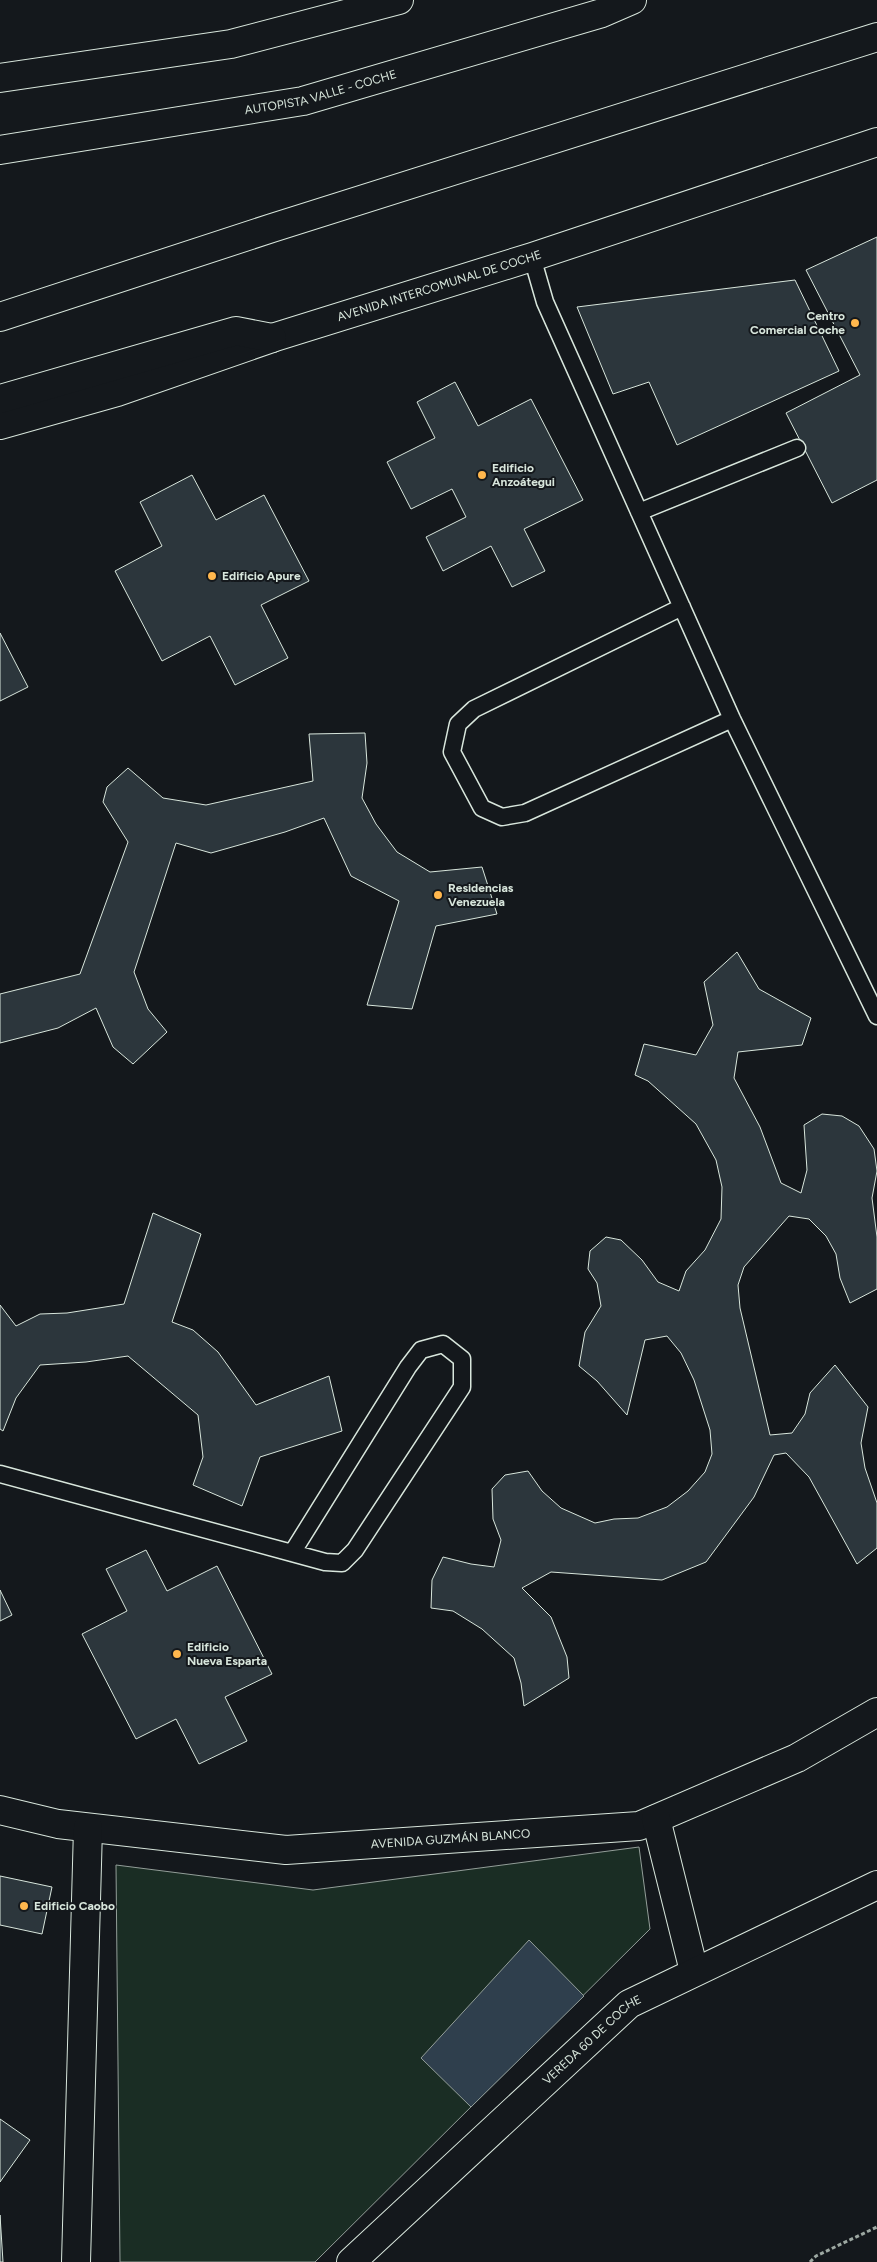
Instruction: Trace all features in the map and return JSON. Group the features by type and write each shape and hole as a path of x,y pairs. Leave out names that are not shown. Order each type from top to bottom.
{"main road":[{"path":"0,78 231,44 399,0"},
{"name":"AUTOPISTA VALLE - COCHE","path":"0,150 302,101 602,13 632,0"},
{"path":"0,317 272,228 877,37"},
{"name":"AVENIDA INTERCOMUNAL DE COCHE","path":"0,425 117,392 272,338 532,257 877,142"},
{"path":"0,399 236,331 272,338"},
{"name":"AVENIDA GUZMÁN BLANCO","path":"0,1810 58,1824 286,1850 639,1826 797,1758 877,1712"},
{"path":"656,1819 694,1971"},
{"path":"76,2262 88,1828"},
{"name":"VEREDA 60 DE COCHE","path":"351,2262 629,2004 877,1884"}],"lane":[{"path":"532,257 546,302 732,719 877,1016"},
{"path":"639,512 797,448"},
{"path":"682,607 474,709 458,724 452,752 482,808 502,817 525,813 732,719"},
{"path":"0,1474 325,1562 342,1563 354,1550 462,1387 462,1359 443,1344 421,1350 292,1553"}],"path":[{"path":"810,2262 816,2256 877,2227"}],"green space":[{"path":"639,1847 650,1929 315,2262 120,2262 116,1865 313,1890"}],"water":[{"path":"529,1940 584,1996 471,2107 421,2058"}],"building":[{"name":"Centro Comercial Coche","path":"877,237 877,480 832,503 786,413 860,375 806,270"},
{"path":"795,280 839,371 677,445 649,382 613,394 577,307"},
{"name":"Edificio Anzoátegui","path":"455,382 478,426 531,399 583,500 524,529 545,571 512,587 491,546 443,571 426,537 466,517 452,489 411,509 387,462 435,438 417,402"},
{"name":"Edificio Apure","path":"192,475 216,520 264,495 309,581 261,605 288,658 235,685 210,636 162,661 115,571 162,546 140,502"},
{"path":"0,633 28,687 0,701"},
{"name":"Residencias Venezuela","path":"365,733 367,763 362,798 376,824 397,852 430,872 482,867 497,914 436,926 412,1009 367,1005 399,901 351,876 324,818 285,832 211,853 176,843 134,972 148,1009 167,1032 133,1064 113,1047 96,1008 58,1028 0,1043 0,994 80,974 128,842 103,802 107,787 128,768 163,798 206,805 313,781 309,734"},
{"path":"737,952 759,989 811,1018 802,1045 738,1052 734,1078 760,1127 781,1183 801,1193 807,1170 804,1125 822,1114 842,1116 859,1126 874,1149 877,1171 872,1198 877,1237 877,1289 850,1303 840,1278 836,1254 826,1236 809,1219 789,1216 744,1267 738,1285 740,1308 770,1435 792,1433 805,1414 810,1393 835,1365 868,1407 861,1443 865,1468 877,1503 877,1548 857,1564 809,1477 786,1453 774,1455 754,1497 706,1562 662,1580 551,1572 522,1588 551,1617 567,1657 569,1678 524,1706 521,1683 514,1658 482,1629 453,1611 431,1608 432,1580 443,1557 494,1567 501,1540 493,1519 492,1489 505,1475 528,1471 542,1491 561,1508 595,1523 614,1519 638,1518 667,1507 688,1491 705,1472 712,1454 710,1430 694,1380 681,1353 667,1336 645,1340 627,1415 597,1381 579,1366 585,1332 601,1306 597,1283 588,1269 590,1251 606,1237 621,1240 642,1260 658,1282 679,1291 686,1271 705,1250 721,1219 722,1187 716,1160 696,1124 648,1081 635,1075 644,1044 696,1055 713,1025 704,982"},
{"path":"153,1213 201,1234 172,1322 193,1330 218,1352 256,1405 329,1376 342,1431 260,1457 242,1506 193,1485 203,1457 198,1415 128,1356 86,1362 40,1365 16,1398 3,1431 0,1429 0,1305 16,1326 40,1314 67,1313 124,1304"},
{"name":"Edificio Nueva Esparta","path":"146,1550 167,1591 217,1566 272,1674 225,1697 247,1741 199,1764 176,1719 136,1739 82,1634 127,1611 106,1569"},
{"path":"0,1590 12,1615 0,1621"},
{"name":"Edificio Caobo","path":"0,1876 52,1887 42,1934 0,1925"},
{"path":"0,2119 30,2140 0,2182"},
{"path":"0,2215 3,2262 0,2262"}],"place":[{"name":"Centro Comercial Coche","path":"855,323"},
{"name":"Edificio Anzoátegui","path":"482,475"},
{"name":"Edificio Apure","path":"212,576"},
{"name":"Residencias Venezuela","path":"438,895"},
{"name":"Edificio Nueva Esparta","path":"177,1654"},
{"name":"Edificio Caobo","path":"24,1906"}]}
